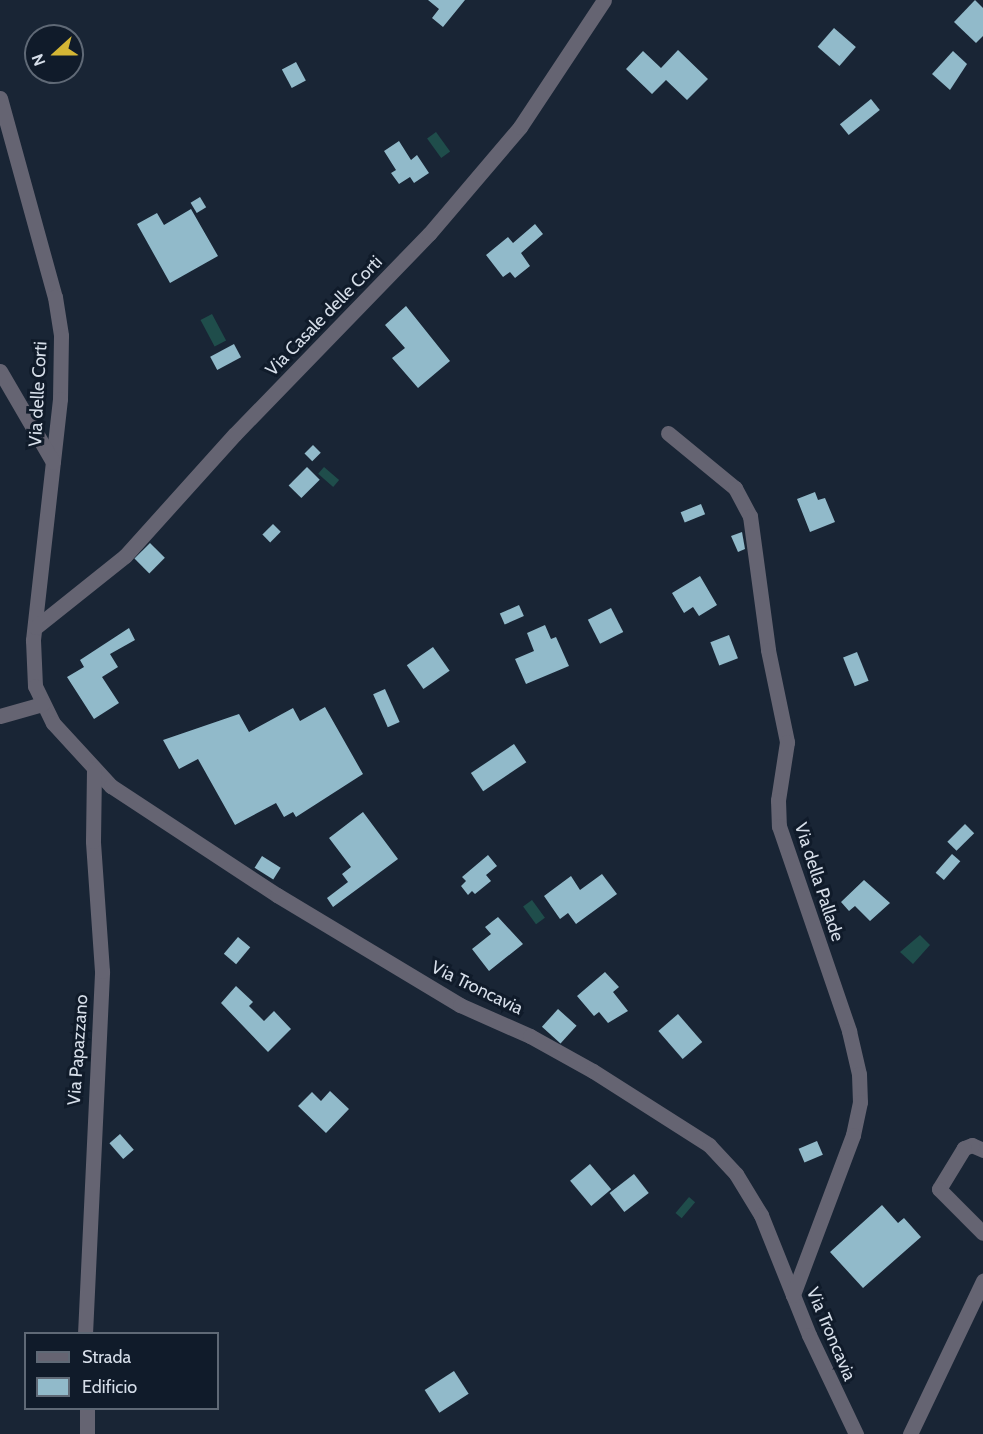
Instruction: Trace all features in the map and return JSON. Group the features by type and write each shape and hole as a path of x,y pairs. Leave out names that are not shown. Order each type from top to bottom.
{"street":[{"name":"Via Casale delle Corti","path":"36,627 125,556 235,434 429,234 525,120 604,0"},
{"name":"Via delle Corti","path":"0,98 59,321 62,378 36,627"},
{"path":"0,371 53,462"},
{"name":"Via della Pallade","path":"668,433 735,488 750,516 768,650 788,747 778,800 779,826 849,1031 859,1074 860,1102 855,1131 793,1295"},
{"name":"Via Troncavia","path":"36,627 35,686 42,704 94,770 111,786 228,863 405,973 460,1005 530,1036 593,1071 709,1145 736,1174 761,1215 793,1295 856,1434"},
{"path":"0,716 42,704"},
{"name":"Via Papazzano","path":"85,1332 102,971 93,841 94,770"},
{"path":"983,1150 972,1146 964,1148 939,1186 943,1196 983,1233"},
{"path":"910,1434 983,1281"},
{"path":"87,1410 87,1434"}],"shaded area":[{"path":"436,132 450,151 441,158 427,138"},
{"path":"212,314 226,340 215,347 201,320"},
{"path":"324,467 339,480 333,487 318,474"},
{"path":"532,900 545,918 536,924 523,906"},
{"path":"920,935 930,945 913,964 900,952"},
{"path":"689,1197 695,1202 682,1218 676,1213"}],"building":[{"path":"428,0 465,0 443,27 432,18 439,9"},
{"path":"975,0 983,8 983,36 976,43 954,22"},
{"path":"834,28 856,47 839,66 818,47"},
{"path":"678,50 708,79 687,100 666,80 652,94 626,69 643,51 661,68"},
{"path":"953,51 967,64 950,90 932,74"},
{"path":"296,62 306,81 292,88 282,70"},
{"path":"871,99 880,110 849,135 840,124"},
{"path":"399,141 411,160 417,155 429,173 414,183 410,177 399,184 391,173 396,170 384,151"},
{"path":"200,197 206,207 197,213 191,203"},
{"path":"191,209 218,256 170,283 137,224 157,213 164,225"},
{"path":"535,224 543,234 521,253 530,266 515,278 510,272 503,277 486,255 508,237 513,243"},
{"path":"406,306 450,361 418,388 392,358 405,348 385,325"},
{"path":"234,344 241,357 217,370 210,357"},
{"path":"313,445 321,453 312,461 305,453"},
{"path":"307,467 320,480 301,498 289,485"},
{"path":"815,492 818,500 825,498 835,522 810,532 797,499"},
{"path":"701,504 705,514 685,522 681,512"},
{"path":"273,524 281,532 270,542 262,535"},
{"path":"742,532 745,549 738,552 731,536"},
{"path":"150,543 165,558 149,573 134,559"},
{"path":"700,576 717,605 699,616 693,607 684,613 672,593"},
{"path":"519,605 524,616 505,625 500,614"},
{"path":"611,608 623,632 600,644 588,620"},
{"path":"545,625 551,639 556,637 569,666 526,684 515,659 534,651 527,633"},
{"path":"129,628 135,640 110,654 118,667 102,677 119,703 94,719 67,677 84,667 80,660"},
{"path":"729,635 738,658 719,666 710,642"},
{"path":"433,647 450,671 423,689 407,665"},
{"path":"857,652 869,681 855,686 843,658"},
{"path":"385,689 400,722 388,727 373,694"},
{"path":"325,707 363,774 296,817 293,812 284,817 276,803 235,825 198,759 179,769 163,740 239,714 249,732 293,708 300,721"},
{"path":"514,744 526,762 483,791 471,773"},
{"path":"363,812 398,859 333,907 327,898 348,882 342,874 351,867 329,838"},
{"path":"965,824 974,833 957,851 947,842"},
{"path":"952,854 960,861 944,880 936,873"},
{"path":"488,855 497,866 486,875 491,881 475,894 472,891 468,895 461,886 466,881 462,877"},
{"path":"262,856 281,868 273,880 255,868"},
{"path":"602,874 617,894 576,924 568,913 560,919 544,896 571,876 580,890"},
{"path":"864,880 890,903 870,921 855,906 849,911 841,902"},
{"path":"498,917 523,944 489,971 472,949 491,934 485,927"},
{"path":"238,937 250,947 236,964 224,954"},
{"path":"605,972 619,987 613,992 628,1011 608,1023 599,1012 594,1016 577,996"},
{"path":"236,986 253,1002 249,1006 264,1021 274,1011 291,1029 268,1052 221,1003"},
{"path":"558,1009 577,1026 561,1044 542,1027"},
{"path":"678,1014 702,1042 683,1059 658,1031"},
{"path":"330,1091 349,1109 326,1133 298,1106 312,1092 321,1101"},
{"path":"120,1134 134,1150 123,1159 109,1143"},
{"path":"817,1141 823,1155 804,1163 799,1149"},
{"path":"590,1164 611,1189 591,1206 570,1181"},
{"path":"634,1174 649,1193 624,1212 610,1193"},
{"path":"882,1205 898,1223 904,1218 921,1237 863,1288 830,1252"},
{"path":"454,1371 469,1394 439,1413 425,1390"}]}
